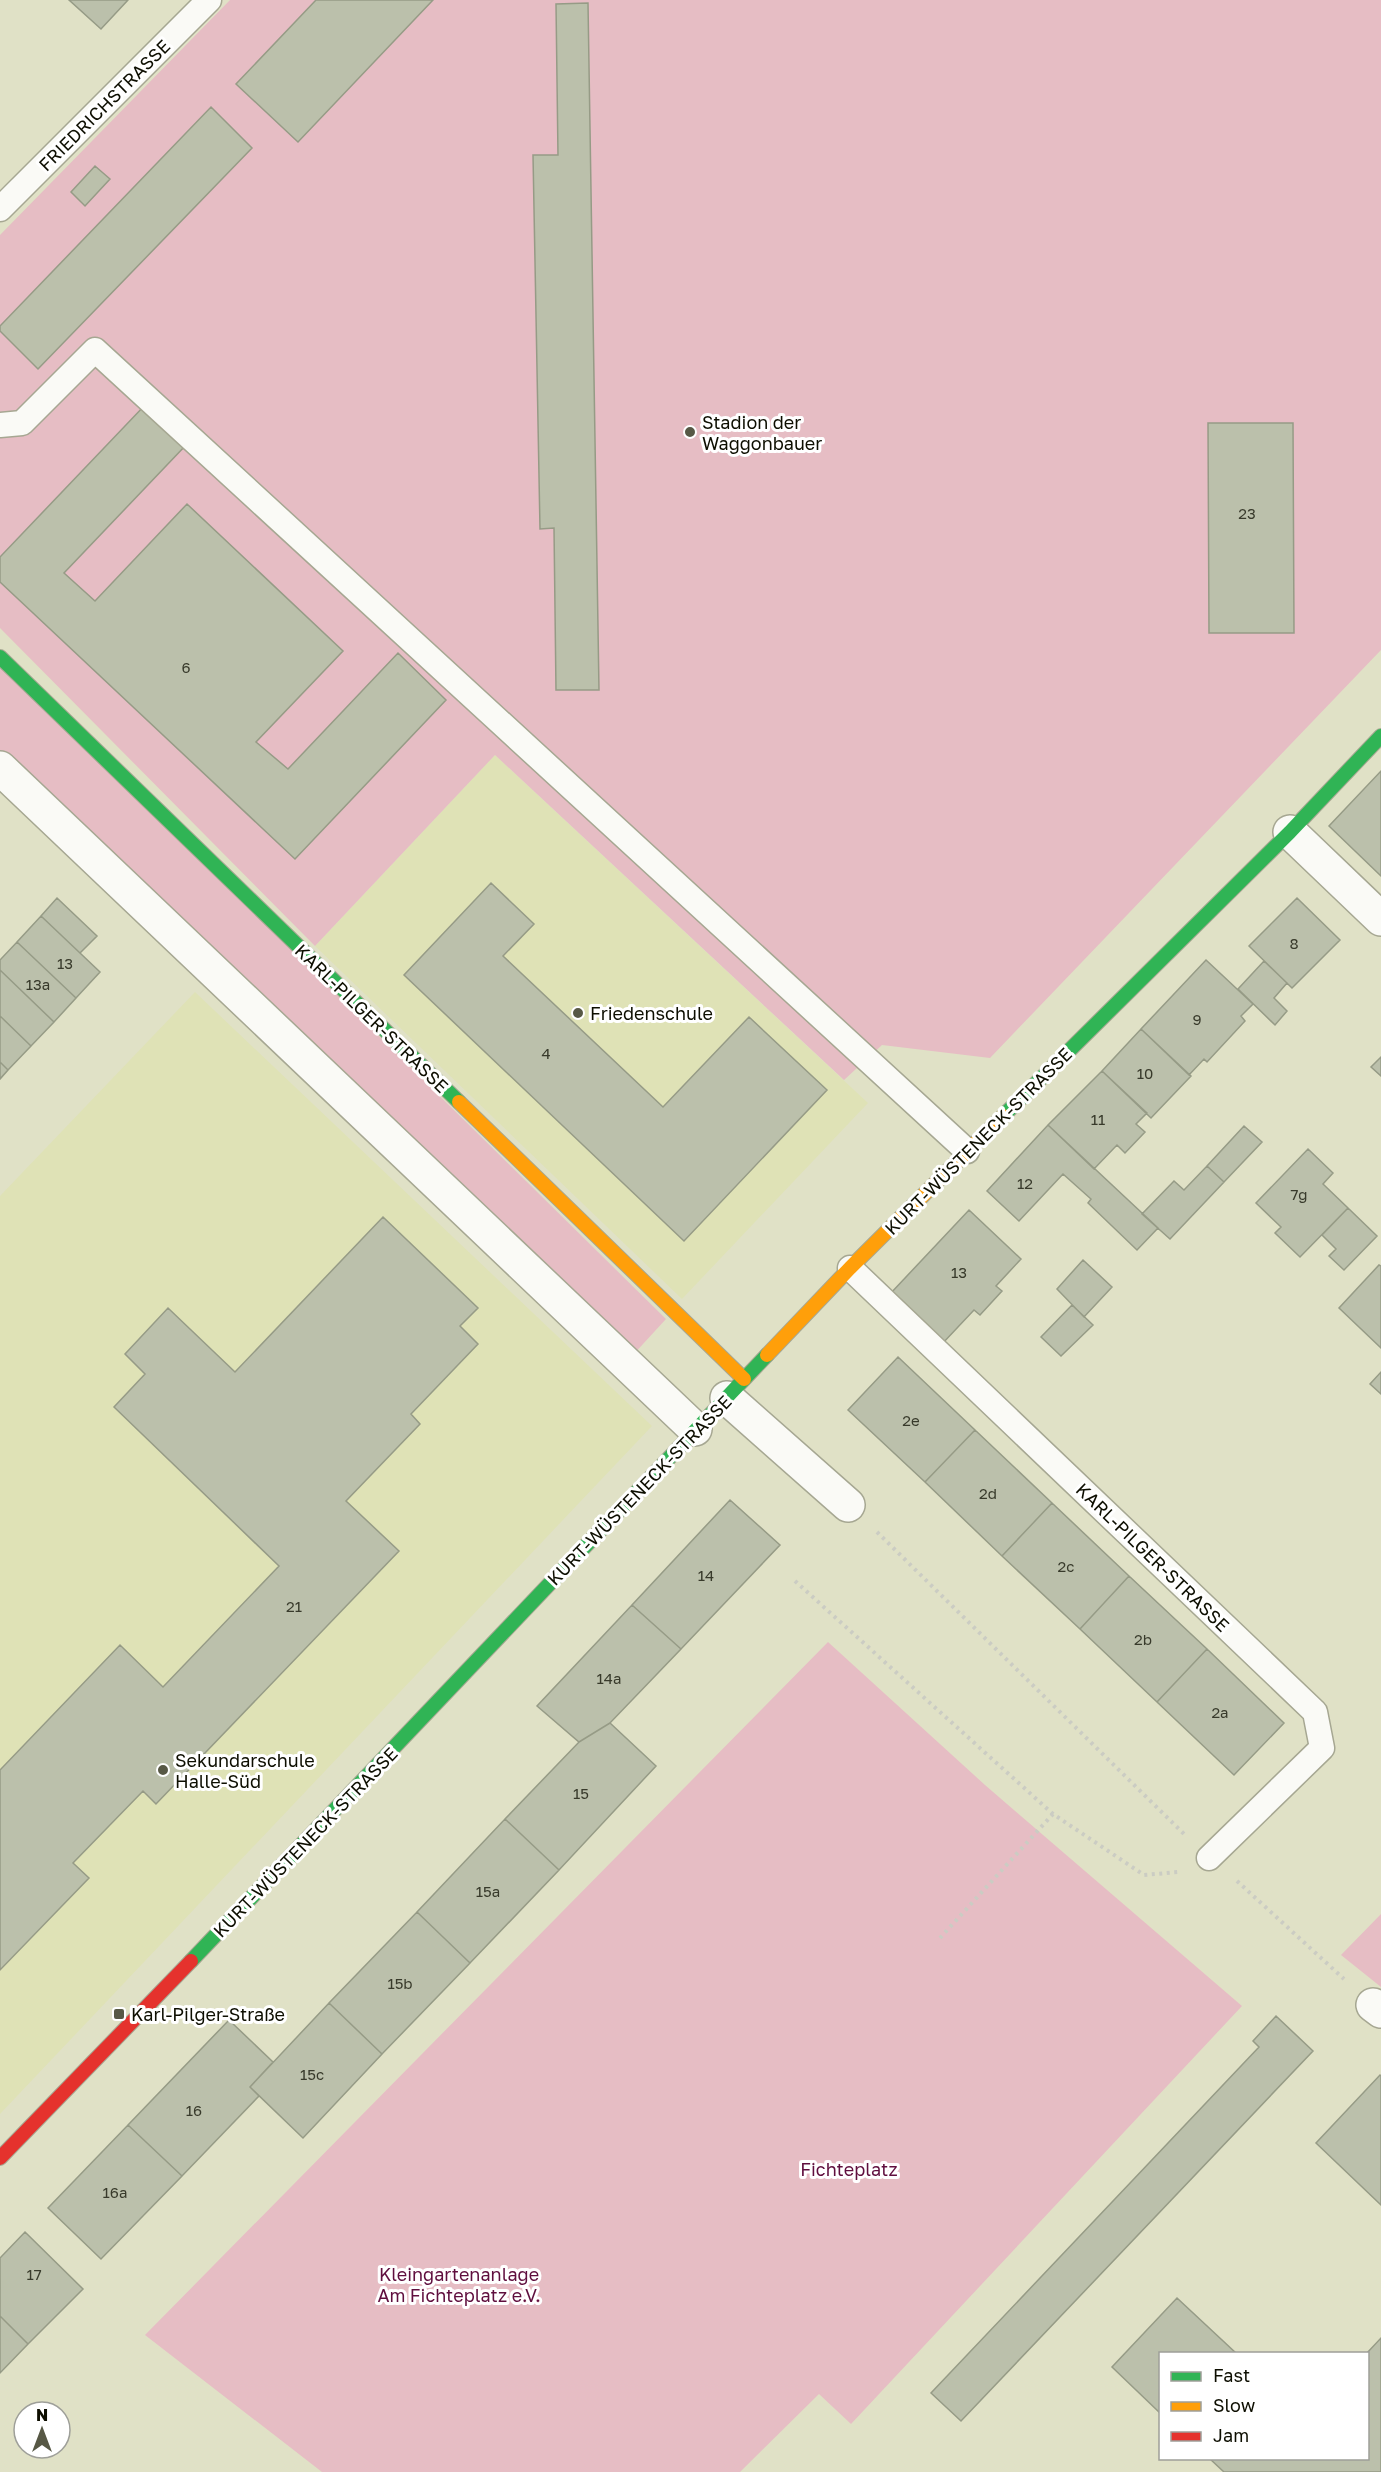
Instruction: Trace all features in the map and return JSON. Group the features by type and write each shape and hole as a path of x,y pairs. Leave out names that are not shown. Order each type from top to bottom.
{"street":[{"name":"KARL-PILGER-STRASSE","path":"0,657 735,1389 848,1505"},
{"name":"KURT-WÜSTENECK-STRASSE","path":"0,2158 252,1899 850,1268 1290,832 1381,736"},
{"path":"6,786 695,1429"},
{"path":"1290,832 1381,919"}],"lane":[{"name":"FRIEDRICHSTRASSE","path":"0,209 209,0"},
{"path":"0,424 22,423 95,350 968,1151"},
{"name":"KARL-PILGER-STRASSE","path":"850,1268 1315,1712 1322,1748 1216,1863"}],"path":[{"path":"848,1505 1216,1863 1377,2008"},
{"path":"795,1581 1053,1814 1144,1875 1216,1863"},
{"path":"940,1938 1053,1814"}],"shaded area":[{"name":"Friedenschule","path":"495,755 868,1103 682,1299 315,946"},
{"name":"Sekundarschule Halle-Süd","path":"195,992 652,1426 0,2114 0,1196"}],"green space":[{"name":"Stadion der Waggonbauer","path":"230,0 1381,0 1381,650 990,1058 882,1045 844,1080 495,755 315,946 0,628 0,235"},
{"path":"0,663 666,1319 632,1356 0,760"},
{"path":"828,1642 985,1785 1242,2006 851,2424 819,2394 740,2472 322,2472 145,2335"},
{"path":"1381,1914 1381,1987 1341,1955"}],"building":[{"path":"69,0 128,0 101,29"},
{"path":"316,0 433,0 298,142 236,84"},
{"path":"588,3 599,690 556,690 554,528 540,529 533,155 558,155 556,4"},
{"path":"211,107 252,148 38,369 0,331 0,326"},
{"path":"95,166 110,179 85,206 71,192"},
{"path":"145,405 186,445 64,573 95,601 187,504 343,651 256,742 288,769 398,653 446,700 295,859 0,582 0,557"},
{"path":"1208,423 1293,423 1294,633 1209,633"},
{"path":"1381,771 1381,876 1329,826"},
{"path":"491,883 534,924 503,956 663,1107 749,1017 827,1090 684,1241 404,975"},
{"path":"57,898 97,936 80,953 41,916"},
{"path":"1297,898 1340,940 1292,988 1249,946"},
{"path":"41,916 100,972 76,998 17,942"},
{"path":"17,942 76,998 54,1022 0,970 0,960"},
{"path":"1206,960 1253,1004 1241,1016 1245,1021 1207,1062 1204,1059 1189,1075 1141,1029"},
{"path":"1264,961 1287,983 1274,998 1287,1011 1275,1025 1238,989"},
{"path":"0,970 54,1022 31,1046 0,1016"},
{"path":"0,1016 31,1046 8,1070 0,1062"},
{"path":"1141,1029 1191,1076 1151,1118 1102,1071"},
{"path":"1381,1057 1381,1076 1371,1067"},
{"path":"0,1062 8,1070 0,1079"},
{"path":"1102,1071 1147,1113 1136,1124 1145,1132 1125,1153 1117,1145 1094,1169 1048,1125"},
{"path":"1048,1125 1158,1228 1137,1250 1088,1203 1091,1199 1063,1174 1019,1221 987,1191"},
{"path":"1244,1126 1262,1142 1224,1182 1207,1166"},
{"path":"1308,1149 1333,1173 1323,1184 1348,1208 1300,1257 1275,1233 1281,1227 1256,1203"},
{"path":"1207,1166 1224,1182 1170,1239 1142,1214 1174,1181 1184,1190"},
{"path":"1348,1208 1377,1236 1344,1270 1329,1256 1336,1249 1322,1235"},
{"path":"969,1210 1021,1259 996,1286 1002,1291 980,1315 974,1310 942,1344 890,1294"},
{"path":"383,1217 478,1308 460,1326 478,1344 411,1414 420,1424 346,1501 399,1551 156,1804 143,1791 73,1863 89,1878 0,1970 0,1770 120,1645 163,1687 279,1566 114,1407 145,1374 125,1354 168,1308 235,1372"},
{"path":"1083,1260 1112,1287 1084,1317 1057,1289"},
{"path":"1379,1265 1381,1266 1381,1348 1339,1308"},
{"path":"1072,1305 1093,1325 1061,1356 1041,1337"},
{"path":"898,1357 975,1430 925,1482 848,1410"},
{"path":"1381,1372 1381,1394 1370,1384"},
{"path":"975,1430 1052,1503 1002,1556 925,1482"},
{"path":"730,1500 780,1545 681,1649 632,1605"},
{"path":"1052,1503 1129,1576 1080,1629 1002,1556"},
{"path":"1129,1576 1207,1649 1157,1702 1080,1629"},
{"path":"632,1605 681,1649 610,1723 579,1742 537,1706"},
{"path":"1207,1649 1284,1723 1234,1775 1157,1702"},
{"path":"610,1723 656,1766 559,1870 505,1819 579,1742"},
{"path":"505,1819 559,1870 470,1963 417,1912"},
{"path":"417,1912 470,1963 382,2054 329,2003"},
{"path":"329,2003 382,2054 303,2138 250,2087"},
{"path":"1276,2016 1313,2051 961,2421 931,2393 1259,2047 1253,2041"},
{"path":"229,2020 273,2062 250,2087 259,2096 182,2176 128,2125"},
{"path":"1381,2076 1381,2205 1316,2143"},
{"path":"128,2125 182,2176 101,2259 48,2208"},
{"path":"25,2232 83,2289 28,2344 0,2316 0,2258"},
{"path":"1177,2298 1235,2352 1159,2352 1159,2412 1112,2367"},
{"path":"0,2316 28,2344 0,2373"},
{"path":"1381,2338 1381,2472 1224,2472 1211,2460 1369,2460 1368,2352"}],"traffic: fast":[{"path":"0,657 459,1102"},
{"path":"1003,1116 1290,832 1381,736"},
{"path":"191,1961 767,1355"}],"traffic: slow":[{"path":"459,1102 744,1379"},
{"path":"767,1355 850,1268 1003,1116"}],"traffic: jam":[{"path":"0,2158 191,1961"}],"place":[{"name":"Stadion der Waggonbauer","path":"690,432"},
{"name":"Friedenschule","path":"578,1013"},
{"name":"Sekundarschule Halle-Süd","path":"163,1770"},
{"name":"Karl-Pilger-Straße","path":"119,2014"}],"park label":[{"name":"Fichteplatz","path":"849,2169"},
{"name":"Kleingartenanlage Am Fichteplatz e.V.","path":"459,2284"}]}
